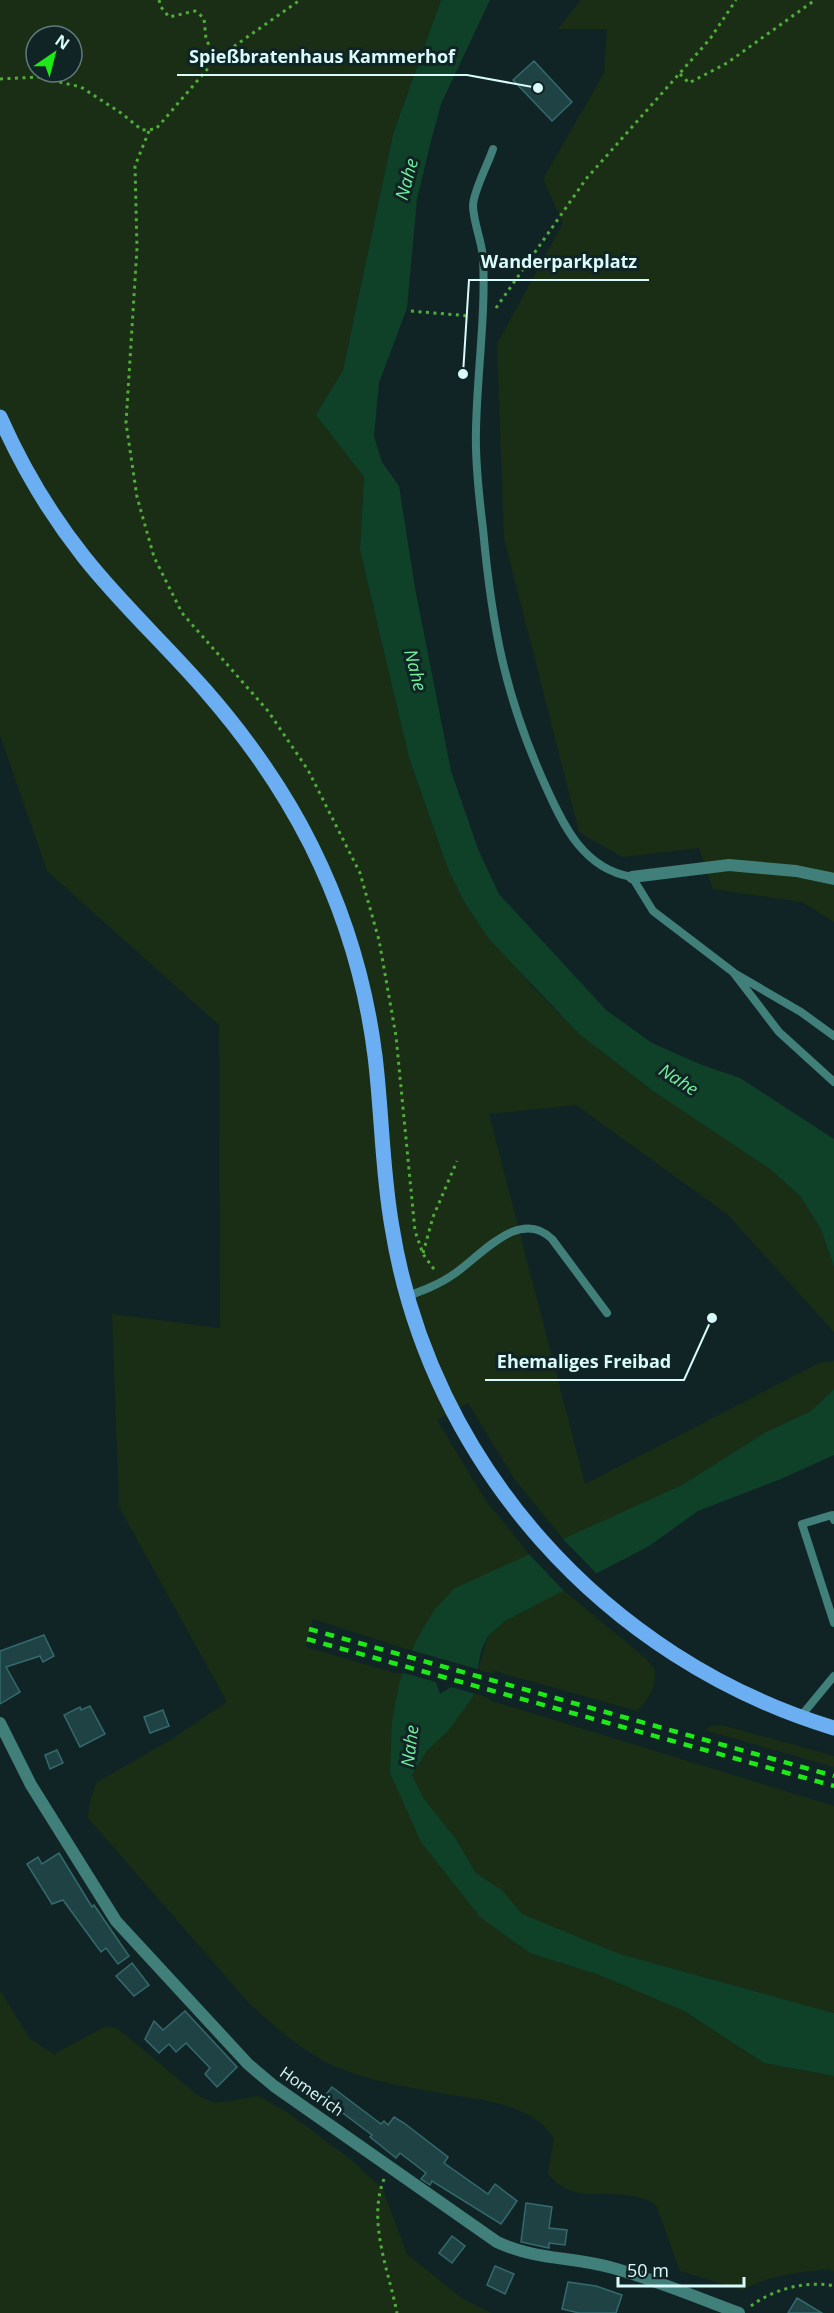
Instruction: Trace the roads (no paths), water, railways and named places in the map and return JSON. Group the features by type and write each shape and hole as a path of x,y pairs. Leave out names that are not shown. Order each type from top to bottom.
{"main road":[{"path":"0,417 24,467 63,528 107,585 230,718 276,783 314,850 345,926 370,1023 391,1223 407,1297 434,1374 495,1482 543,1544 596,1596 655,1642 713,1678 800,1718 834,1728"}],"street":[{"path":"632,877 729,865 763,867 834,879"},
{"name":"Homerich","path":"0,1723 32,1785 116,1920 248,2064 274,2086 471,2224 516,2250 532,2256 577,2260 614,2268 744,2311"}],"lane":[{"path":"493,149 473,204 483,257 476,432 488,592 497,645 511,700 525,742 568,833 598,864 620,875 632,877 653,911 733,972 801,1012 834,1036"},
{"path":"733,972 779,1032 834,1082"},
{"path":"407,1297 442,1282 506,1234 526,1228 536,1230 552,1239 607,1313"},
{"path":"834,1520 832,1515 802,1524 834,1623"},
{"path":"800,1718 834,1676"}],"water":[{"name":"Nahe","path":"441,0 490,0 441,104 431,141 417,199 407,308 379,383 374,436 382,462 399,486 415,588 451,771 478,849 499,894 606,1010 652,1043 702,1065 740,1078 834,1139 834,1267 821,1229 800,1196 770,1169 653,1091 579,1034 489,939 463,900 448,869 409,758 360,550 364,477 316,415 343,370 393,134"},
{"name":"Nahe","path":"834,1389 834,1455 781,1479 698,1511 649,1546 505,1621 488,1636 481,1651 473,1697 448,1731 426,1752 412,1775 424,1799 456,1839 476,1873 502,1890 522,1914 620,1954 834,2013 834,2076 764,2063 684,2011 599,1975 530,1953 480,1917 421,1842 390,1773 392,1721 400,1680 416,1641 434,1610 455,1588 682,1485 766,1432 811,1411"}],"railway":[{"path":"309,1629 834,1776"},
{"path":"307,1639 834,1786"}],"place":[{"name":"Spießbratenhaus Kammerhof","path":"538,88"},
{"name":"Wanderparkplatz","path":"463,374"},
{"name":"Ehemaliges Freibad","path":"712,1318"}]}
